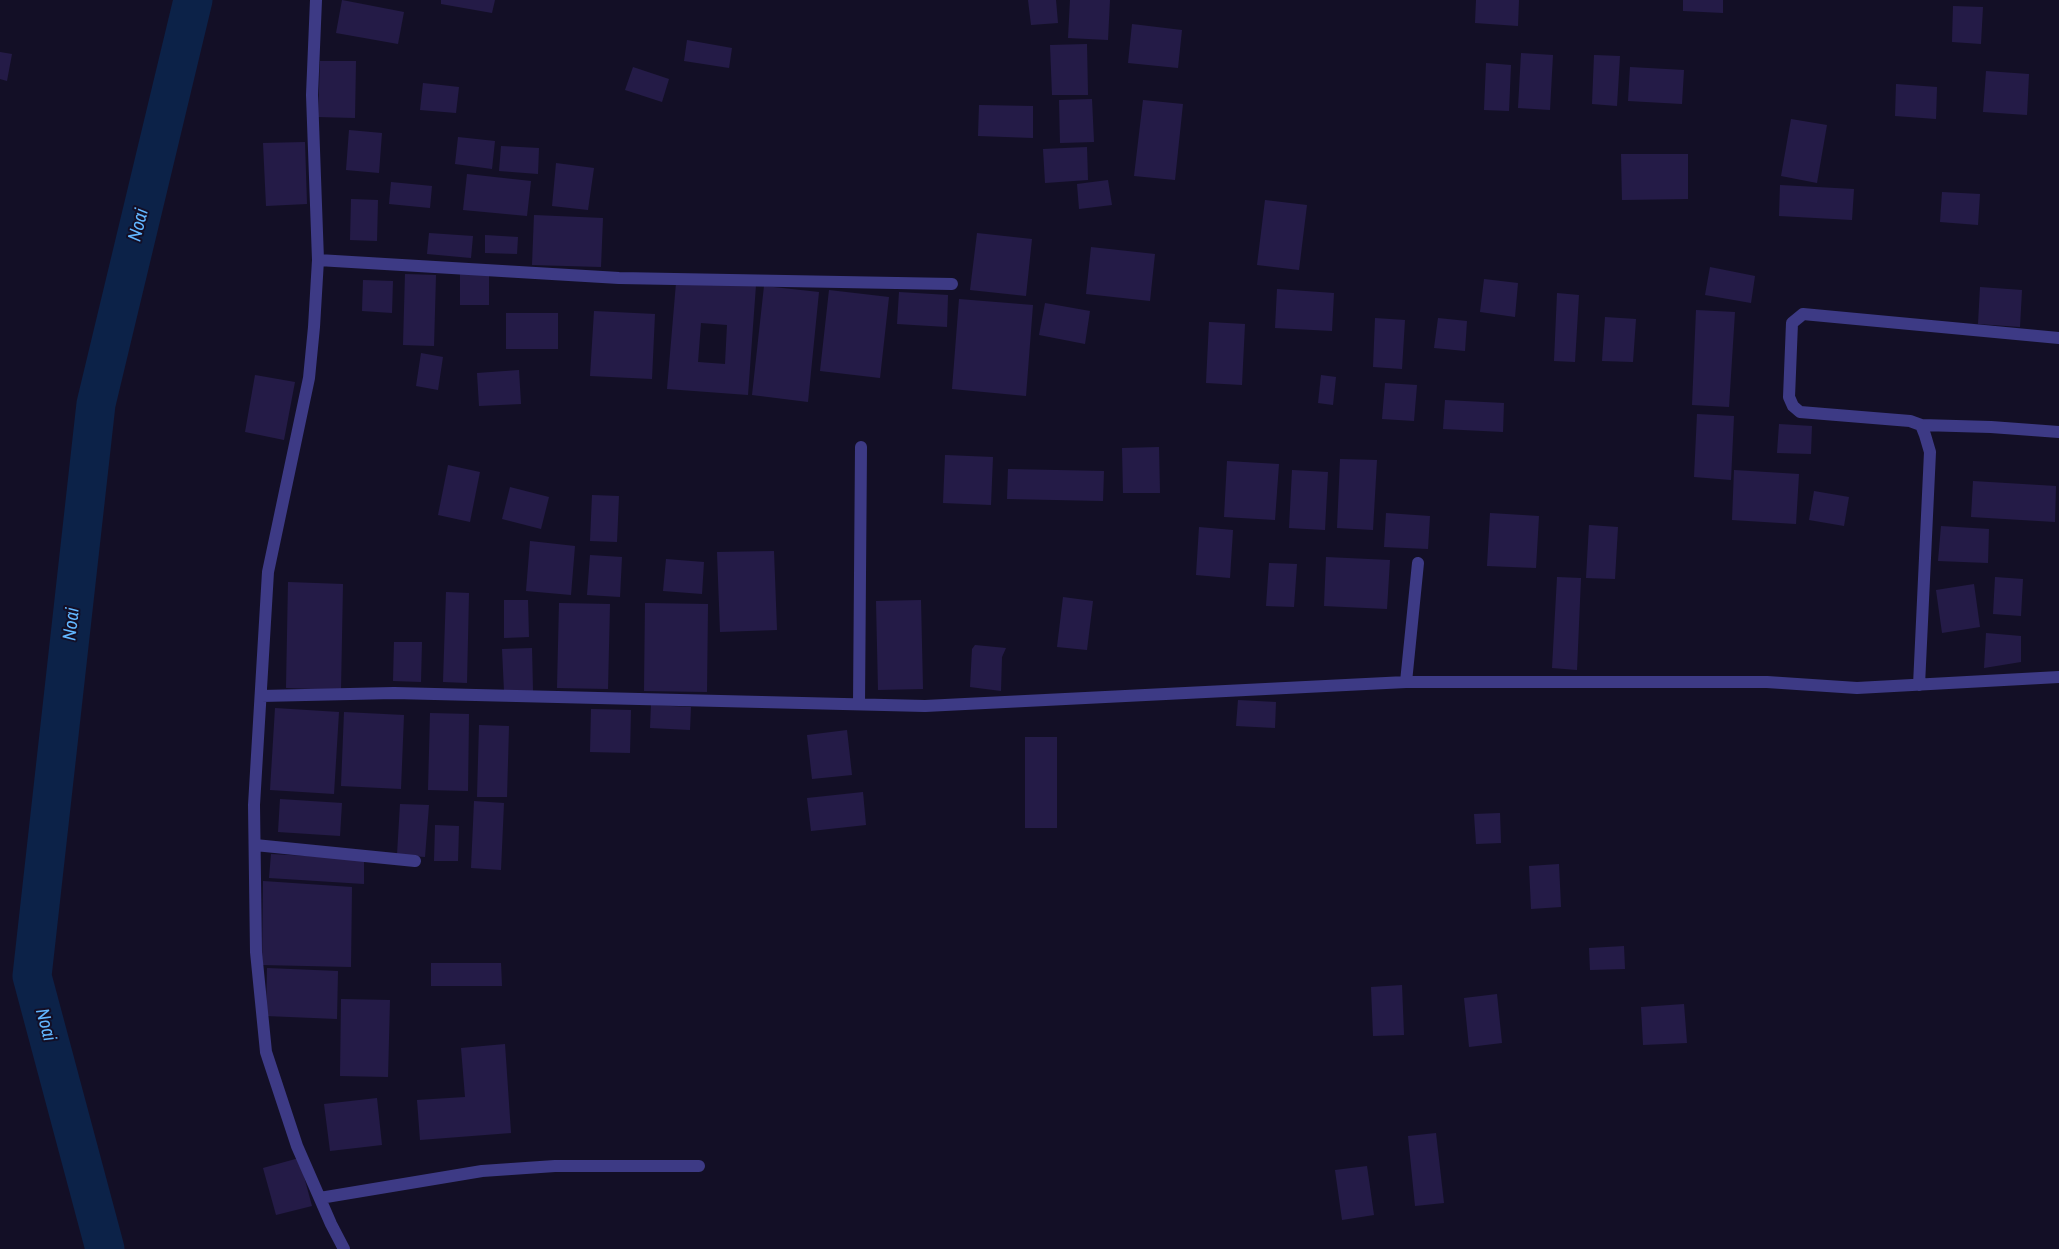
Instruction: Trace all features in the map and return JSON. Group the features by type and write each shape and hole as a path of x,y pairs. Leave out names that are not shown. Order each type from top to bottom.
{"street":[{"path":"316,0 312,95 318,260 309,378 268,572 254,805 256,952 266,1052 297,1146 344,1249"},
{"path":"318,260 619,278 952,284"},
{"path":"2059,338 1803,314 1792,323 1789,396 1793,406 1800,412 1910,421 1921,425 2059,432"},
{"path":"1919,685 1930,452 1921,425"},
{"path":"859,704 861,447"},
{"path":"1406,682 1418,563"},
{"path":"261,696 394,693 925,706 1406,682 1767,682 1857,688 2059,677"},
{"path":"255,845 415,861"},
{"path":"320,1198 482,1171 555,1166 699,1166"}],"building":[{"path":"342,0 404,12 398,44 336,33"},
{"path":"441,0 495,0 492,13 441,4"},
{"path":"1028,0 1056,0 1058,23 1031,25"},
{"path":"1070,0 1110,0 1108,40 1068,38"},
{"path":"1476,0 1519,0 1518,26 1475,23"},
{"path":"1683,0 1723,0 1723,13 1683,11"},
{"path":"1953,6 1983,7 1981,44 1952,42"},
{"path":"1132,24 1182,30 1178,68 1128,63"},
{"path":"687,40 732,48 729,68 684,61"},
{"path":"1087,44 1088,95 1052,95 1050,45"},
{"path":"0,52 12,54 7,81 0,79"},
{"path":"1521,53 1553,55 1550,110 1518,108"},
{"path":"1594,55 1620,56 1617,106 1592,104"},
{"path":"320,61 356,61 355,118 318,117"},
{"path":"1486,63 1511,65 1509,111 1484,110"},
{"path":"633,67 669,79 662,102 625,90"},
{"path":"1630,67 1684,70 1682,104 1628,101"},
{"path":"1986,71 2029,74 2027,115 1983,112"},
{"path":"423,83 459,87 456,113 420,110"},
{"path":"1896,84 1937,87 1936,119 1895,116"},
{"path":"1092,99 1094,142 1060,143 1059,100"},
{"path":"1143,100 1183,104 1175,180 1134,176"},
{"path":"979,105 1033,106 1033,138 978,136"},
{"path":"1791,119 1827,125 1817,183 1781,176"},
{"path":"349,130 382,133 379,173 346,170"},
{"path":"458,137 495,141 492,169 455,164"},
{"path":"305,142 307,204 266,206 263,143"},
{"path":"501,146 539,148 538,174 499,171"},
{"path":"1087,147 1088,180 1045,183 1043,149"},
{"path":"1621,154 1688,154 1688,199 1622,200"},
{"path":"556,163 594,168 588,210 552,206"},
{"path":"467,174 531,181 527,216 463,210"},
{"path":"1108,180 1112,205 1079,209 1077,184"},
{"path":"391,182 432,186 430,208 389,204"},
{"path":"1780,185 1854,189 1852,220 1779,216"},
{"path":"1942,192 1980,194 1978,225 1940,222"},
{"path":"351,199 378,200 377,241 350,240"},
{"path":"1265,200 1307,205 1299,270 1257,265"},
{"path":"534,215 603,218 601,267 532,265"},
{"path":"429,233 473,236 471,258 427,254"},
{"path":"977,233 1032,239 1026,296 970,290"},
{"path":"485,235 518,237 517,254 485,253"},
{"path":"1091,247 1155,254 1150,301 1086,294"},
{"path":"1710,267 1755,276 1751,303 1705,295"},
{"path":"405,274 436,275 434,346 403,345"},
{"path":"460,274 489,274 489,305 460,305"},
{"path":"1484,279 1518,283 1515,317 1480,312"},
{"path":"363,280 393,281 392,313 362,311"},
{"path":"676,283 756,285 748,395 667,389","holes":["701,323 727,325 725,364 698,362"]},
{"path":"764,286 819,292 808,402 752,395"},
{"path":"1980,287 2022,290 2020,327 1978,324"},
{"path":"1277,289 1334,293 1332,331 1275,328"},
{"path":"829,290 889,297 880,378 820,371"},
{"path":"899,292 948,295 947,327 897,324"},
{"path":"1557,293 1579,295 1575,362 1554,361"},
{"path":"959,299 1033,305 1026,396 952,389"},
{"path":"1045,303 1090,311 1085,344 1039,335"},
{"path":"1696,310 1735,312 1729,407 1692,405"},
{"path":"594,311 655,314 652,379 590,376"},
{"path":"506,313 558,313 558,349 506,349"},
{"path":"1605,317 1636,319 1633,362 1602,361"},
{"path":"1375,318 1405,320 1402,369 1373,367"},
{"path":"1438,318 1467,321 1465,351 1434,348"},
{"path":"1209,322 1245,324 1242,385 1206,383"},
{"path":"421,353 443,357 438,390 416,386"},
{"path":"519,370 521,404 479,406 477,373"},
{"path":"255,375 295,382 284,440 245,432"},
{"path":"1321,375 1336,377 1333,405 1318,403"},
{"path":"1385,383 1417,385 1414,421 1382,419"},
{"path":"1445,400 1504,403 1503,432 1443,429"},
{"path":"1697,414 1734,416 1731,480 1694,477"},
{"path":"1779,424 1812,426 1811,454 1777,453"},
{"path":"1159,447 1160,493 1123,493 1122,448"},
{"path":"945,455 993,457 991,505 943,503"},
{"path":"1340,459 1377,460 1373,530 1337,528"},
{"path":"1227,461 1279,464 1275,520 1224,517"},
{"path":"448,465 480,472 470,522 438,515"},
{"path":"1008,469 1104,471 1103,501 1007,499"},
{"path":"1292,470 1328,472 1325,530 1289,528"},
{"path":"1734,470 1799,474 1796,524 1732,520"},
{"path":"1973,481 2056,486 2055,522 1971,517"},
{"path":"510,487 549,497 541,529 502,519"},
{"path":"1814,491 1849,497 1844,526 1809,520"},
{"path":"592,495 619,496 617,542 590,541"},
{"path":"1386,513 1430,516 1428,549 1384,547"},
{"path":"1490,513 1539,516 1536,568 1487,566"},
{"path":"1589,525 1618,527 1615,579 1586,578"},
{"path":"1941,526 1989,529 1988,563 1938,561"},
{"path":"1199,527 1233,530 1230,578 1196,575"},
{"path":"530,541 575,546 571,595 526,591"},
{"path":"774,551 777,630 720,632 717,552"},
{"path":"590,555 622,557 620,597 587,595"},
{"path":"1326,557 1390,560 1387,609 1324,606"},
{"path":"666,559 704,562 702,594 663,591"},
{"path":"1269,563 1297,564 1294,607 1266,606"},
{"path":"1557,577 1581,578 1577,670 1552,668"},
{"path":"1995,577 2023,579 2021,616 1993,614"},
{"path":"288,582 343,584 341,690 286,688"},
{"path":"1974,584 1980,627 1942,633 1936,590"},
{"path":"446,592 469,593 467,683 443,682"},
{"path":"1063,597 1093,601 1087,650 1057,647"},
{"path":"504,600 528,600 529,637 504,638"},
{"path":"921,600 923,689 878,690 876,601"},
{"path":"559,603 610,604 608,689 557,688"},
{"path":"645,603 708,604 707,692 644,691"},
{"path":"1986,633 2021,636 2021,662 1984,668"},
{"path":"394,642 422,642 421,682 393,681"},
{"path":"975,645 1006,648 1002,657 1001,691 970,687 972,649"},
{"path":"532,648 533,691 504,691 502,649"},
{"path":"1238,700 1276,702 1275,728 1236,726"},
{"path":"651,705 691,707 690,730 650,728"},
{"path":"275,708 339,712 334,794 270,790"},
{"path":"591,709 631,710 630,753 590,752"},
{"path":"344,712 404,715 401,789 341,786"},
{"path":"430,713 469,714 468,791 428,790"},
{"path":"479,725 509,726 507,797 477,797"},
{"path":"847,730 852,775 812,779 807,735"},
{"path":"1025,737 1057,737 1057,828 1025,828"},
{"path":"863,792 866,825 811,831 807,798"},
{"path":"280,799 342,803 340,836 278,832"},
{"path":"474,801 504,803 501,870 471,868"},
{"path":"400,804 429,805 425,857 397,855"},
{"path":"1500,813 1501,843 1476,844 1474,814"},
{"path":"435,825 459,826 458,861 434,861"},
{"path":"271,854 364,859 364,884 269,878"},
{"path":"1559,864 1561,907 1531,909 1529,866"},
{"path":"263,881 352,887 351,967 262,965"},
{"path":"1624,946 1625,969 1590,970 1589,948"},
{"path":"431,963 501,963 502,986 431,986"},
{"path":"267,968 338,971 337,1019 266,1016"},
{"path":"1402,985 1404,1035 1373,1036 1371,987"},
{"path":"1497,994 1502,1043 1469,1047 1464,998"},
{"path":"341,999 390,1000 388,1077 340,1076"},
{"path":"1684,1004 1687,1043 1643,1045 1641,1007"},
{"path":"505,1044 511,1133 420,1140 417,1100 465,1097 461,1048"},
{"path":"377,1098 382,1145 330,1151 324,1104"},
{"path":"1436,1133 1444,1203 1415,1206 1408,1136"},
{"path":"299,1158 312,1206 276,1215 263,1168"},
{"path":"1367,1166 1374,1215 1342,1220 1335,1170"}],"waterway":[{"name":"Noai","path":"105,1249 32,976 96,404 193,0"}]}
